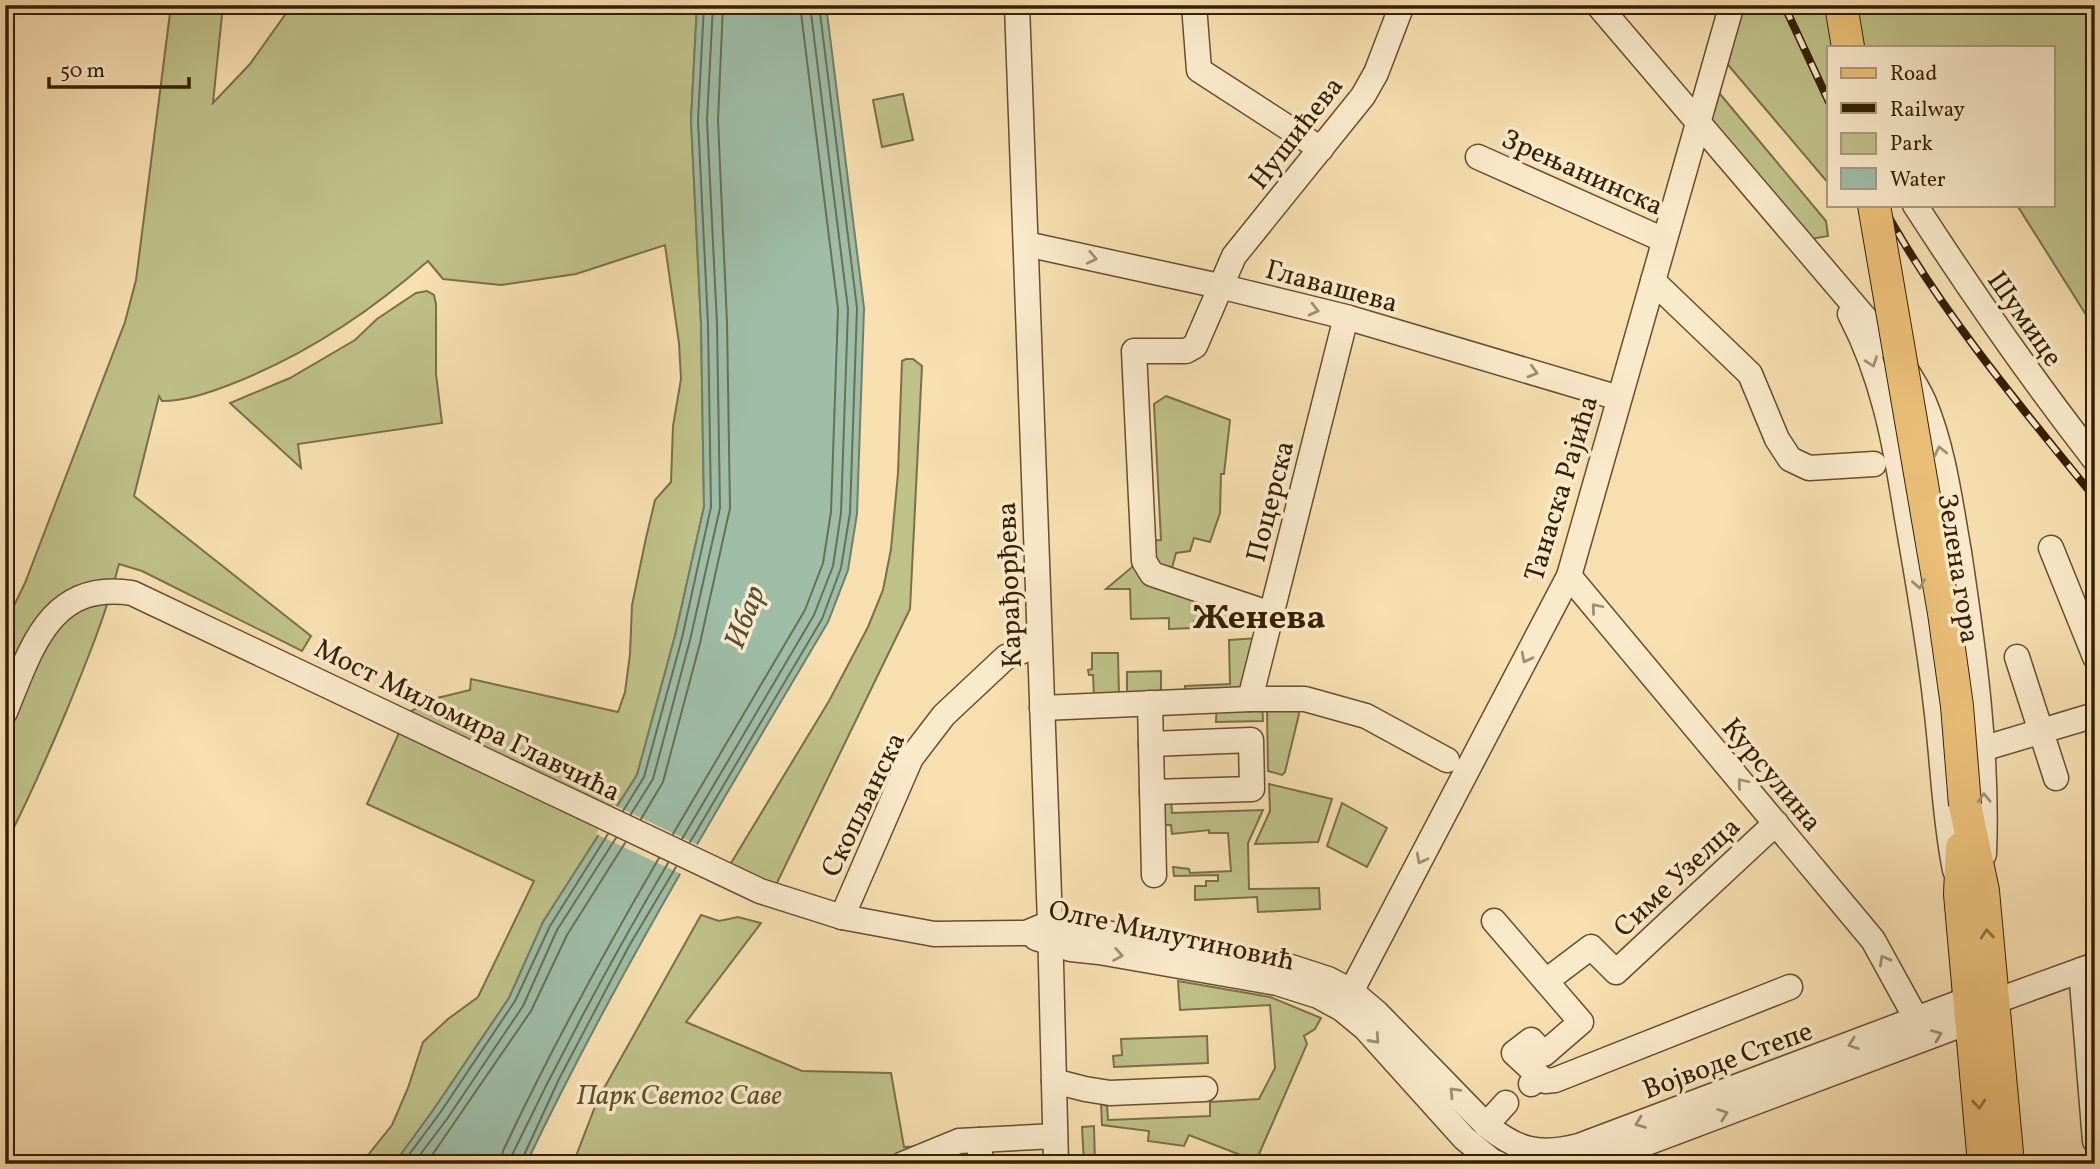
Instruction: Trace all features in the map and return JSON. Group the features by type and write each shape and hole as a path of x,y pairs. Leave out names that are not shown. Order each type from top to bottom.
{"main road":[{"path":"1841,5 1848,46"},
{"name":"Зелена гора","path":"1874,206 1944,613 1957,706 1978,1008 1984,1164"},
{"name":"Зелена гора","path":"1978,1008 2008,1164"}],"street":[{"name":"Карађорђева","path":"1017,5 1056,1164"},
{"path":"1194,5 1199,71 1321,149"},
{"name":"Нушићева","path":"1271,614 1152,574 1144,561 1134,351 1186,351 1195,346 1234,256 1363,96 1376,73 1402,5"},
{"name":"Зелена гора","path":"1598,5 1895,352 1924,402 1937,440 1948,487 1967,606 1982,749 1985,826 1971,892"},
{"name":"Танаска Рајића","path":"1347,1000 1569,576 1730,11"},
{"name":"Зрењанинска","path":"1478,157 1664,240"},
{"name":"Шумице","path":"1916,206 1985,312 2038,387 2095,460"},
{"name":"Главашева","path":"1026,243 1346,317 1619,398"},
{"name":"Зелена гора","path":"1832,279 1870,354 1885,399 1924,614 1937,709 1944,806 1971,892"},
{"path":"1653,281 1750,374 1777,439 1790,459 1809,468 1874,464"},
{"name":"Поцерска","path":"1250,699 1346,317"},
{"path":"2051,548 2095,657"},
{"name":"Курсулина","path":"1569,576 1873,940 1917,1020"},
{"name":"Мост Миломира Главчића","path":"5,712 31,650 61,608 87,594 106,591 132,593 760,891"},
{"name":"Скопљанска","path":"842,917 911,758 944,715 997,664 1006,657 1039,645"},
{"path":"2017,657 2056,778"},
{"path":"1042,708 1305,699 1366,716 1447,760"},
{"path":"1150,703 1154,875"},
{"path":"1982,749 2095,715"},
{"path":"1151,744 1251,740 1252,777 1252,789 1152,792"},
{"name":"Симе Узелца","path":"1546,981 1591,947 1616,972 1776,823"},
{"name":"Скопљанска","path":"760,891 842,917 933,934 1026,933"},
{"path":"1494,921 1581,1023 1544,1054 1531,1040 1514,1053 1536,1080 1555,1080 1790,987"},
{"name":"Олге Милутиновић","path":"1026,933 1050,933 1285,965 1328,979 1347,1000 1365,1028 1464,1138 1494,1150"},
{"path":"2088,968 2095,1140"},
{"name":"Војводе Степе","path":"1591,1164 1978,1008 2088,968"},
{"name":"Олге Милутиновић","path":"1347,1000 1377,1013 1494,1150"},
{"name":"Војводе Степе","path":"1494,1150 1548,1152 1579,1146 1917,1020 1978,1008"},
{"path":"1054,1081 1111,1093 1205,1088"},
{"path":"1494,1150 1506,1103"},
{"path":"903,1164 959,1141 980,1152 1055,1136"}],"green space":[{"path":"171,5 223,5 213,103 250,64 292,5 617,5 627,11 633,11 638,5 697,5 691,120 701,324 704,507 675,636 637,775 543,922 509,998 394,1164 361,1164 392,1125 423,1042 478,997 534,881 367,804 408,713 433,699 470,690 471,679 618,712 625,692 632,605 646,538 655,500 671,482 673,426 681,379 679,343 665,245 576,274 501,285 443,279 428,261 358,316 283,361 229,385 196,396 162,401 159,396 134,496 311,636 302,651 142,571 119,564 102,620 73,694 5,845 5,624 25,583 125,322 136,280"},
{"path":"1732,5 1784,5 1820,85 1787,5 2095,5 2095,329 2018,206 2054,206 2054,46 1827,46 1827,182 1718,53"},
{"path":"1710,82 1826,221 1828,236 1800,241 1698,122"},
{"path":"903,94 913,140 882,147 873,100"},
{"path":"427,291 434,295 436,304 436,374 442,423 298,444 301,468 230,403 290,378 355,340 377,319 416,293"},
{"path":"913,359 922,366 910,609 774,889 728,868 829,701 868,627 883,590 891,549 898,473 902,361"},
{"path":"1166,396 1230,420 1224,474 1221,474 1220,513 1210,542 1194,538 1190,551 1176,553 1169,579 1254,616 1256,625 1228,626 1224,620 1194,621 1193,628 1169,629 1169,618 1131,619 1130,589 1106,589 1137,563 1147,541 1161,540 1154,404"},
{"path":"1258,638 1243,689 1185,694 1185,686 1230,684 1229,640"},
{"path":"1092,653 1118,653 1119,696 1094,697 1093,675 1089,675 1088,670 1092,669"},
{"path":"1161,671 1161,696 1127,697 1127,672"},
{"path":"1262,699 1263,721 1216,722 1217,700"},
{"path":"1267,710 1298,711 1299,714 1282,775 1268,771"},
{"path":"1269,784 1332,799 1318,842 1255,844 1270,811"},
{"path":"1171,799 1172,813 1263,810 1248,843 1249,889 1319,888 1320,909 1258,912 1257,897 1195,900 1195,886 1206,886 1206,881 1218,881 1218,875 1174,876 1173,867 1189,869 1190,873 1231,871 1228,833 1209,833 1209,830 1172,834 1171,825 1159,825 1160,800"},
{"path":"1342,803 1387,828 1367,867 1327,846"},
{"name":"Парк Светог Саве","path":"701,915 719,921 738,917 761,923 686,1022 802,1071 891,1073 904,1147 962,1144 962,1164 573,1164 598,1099"},
{"path":"1178,981 1270,997 1321,1018 1315,1029 1304,1036 1307,1044 1256,1161 1189,1135 1184,1146 1148,1141 1149,1131 1102,1125 1101,1104 1107,1106 1108,1120 1210,1116 1210,1102 1259,1099 1275,1068 1270,1005 1180,1010"},
{"path":"1207,1036 1208,1063 1114,1067 1113,1056 1122,1055 1121,1039"},
{"path":"1094,1126 1095,1164 1084,1164 1082,1127"}],"water":[{"name":"Ибар","path":"697,5 826,5 864,308 857,514 848,570 828,622 633,957 526,1164 394,1164 509,998 543,922 637,775 675,636 704,507 701,324 691,120"}],"pier":[{"path":"614,805 700,846 683,875 596,834"}],"railway":[{"path":"1784,5 1827,98"},
{"path":"1883,206 1955,320 2095,498"}],"district":[{"name":"Женева","path":"1259,616"}]}
